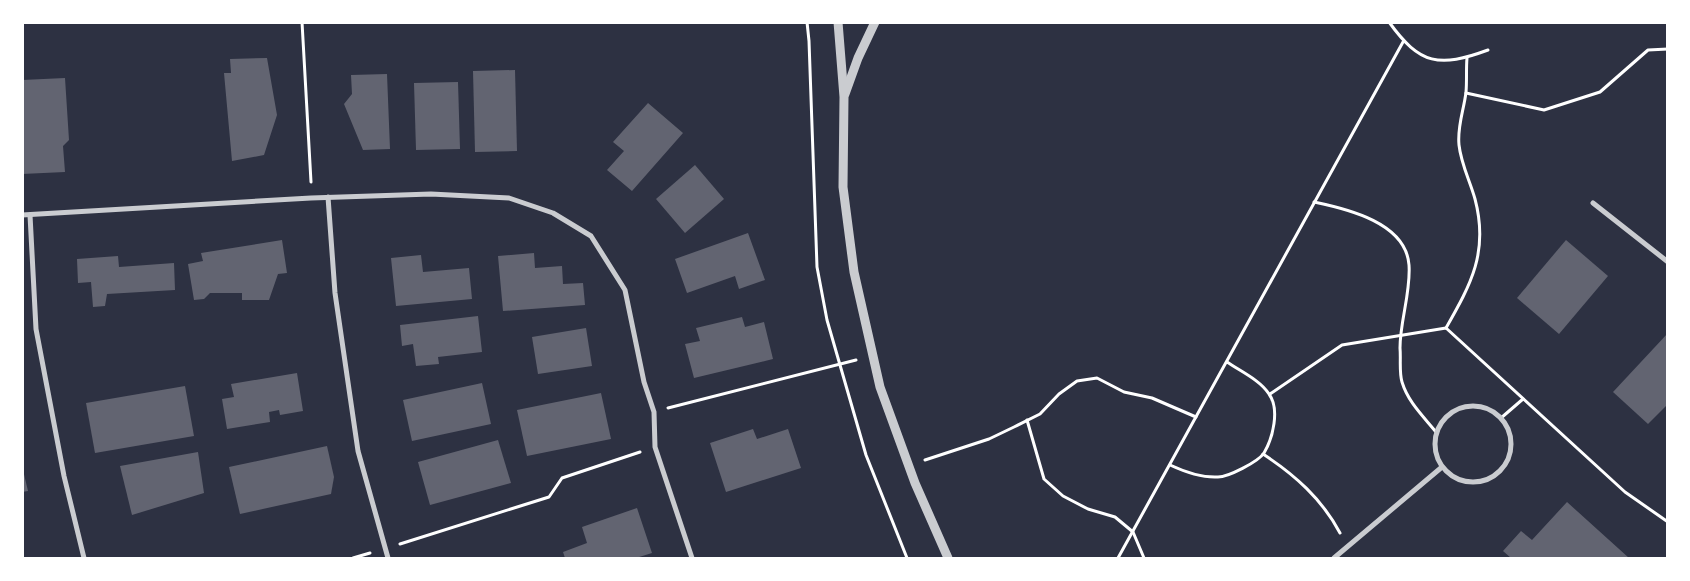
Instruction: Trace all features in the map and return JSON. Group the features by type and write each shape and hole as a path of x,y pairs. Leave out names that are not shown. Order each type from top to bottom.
{"street":[{"path":"838,22 844,97 843,187 854,272 880,387 909,465 948,558"},
{"path":"844,97 858,58 875,22"},
{"path":"22,215 328,197 431,194 509,198 553,213 591,236 625,290 644,382 654,412 654,447 692,558"},
{"path":"328,197 335,293 358,451 388,558"},
{"path":"1593,203 1668,262"},
{"path":"30,214 36,328 64,476 84,558"},
{"path":"1467,405 1480,406 1492,410 1501,418 1510,432 1511,445 1508,460 1494,476 1482,481 1471,482 1457,479 1442,467 1434,446 1436,432 1442,420 1455,409 1467,405"},
{"path":"1334,558 1442,467"}],"path":[{"path":"302,22 311,198"},
{"path":"807,22 810,41 817,267 827,320 866,455 907,558"},
{"path":"1389,22 1403,42 1421,57 1442,60 1467,58 1488,50"},
{"path":"1118,558 1403,42"},
{"path":"1466,93 1544,110 1600,92 1648,50 1668,49"},
{"path":"1446,328 1471,283 1481,245 1475,200 1464,172 1458,144 1460,116 1466,93 1467,58"},
{"path":"1314,202 1371,218 1404,245 1409,265 1400,335 1401,380 1409,399 1436,432"},
{"path":"1270,394 1342,345 1446,328"},
{"path":"1446,328 1626,492 1668,522"},
{"path":"654,412 873,355"},
{"path":"1170,465 1190,474 1219,478 1240,470 1263,454 1271,435 1275,414 1270,394 1249,376 1227,362"},
{"path":"909,465 989,439 1040,414 1059,394 1076,381 1097,378 1124,392 1152,398 1196,417"},
{"path":"1501,418 1523,399"},
{"path":"1027,420 1044,480 1063,496 1088,509 1115,517 1133,532 1144,558"},
{"path":"353,558 549,497 562,478 654,447"},
{"path":"1263,454 1289,471 1312,492 1336,526 1347,547"}],"building":[{"path":"267,58 277,115 264,155 232,161 224,73 231,73 230,59"},
{"path":"515,70 517,151 475,152 473,71"},
{"path":"387,74 390,149 363,150 344,104 352,94 351,75"},
{"path":"65,78 69,140 63,146 65,172 22,174 22,80"},
{"path":"458,82 460,149 416,150 414,83"},
{"path":"648,103 683,133 632,191 607,170 624,151 613,142"},
{"path":"695,165 724,199 685,233 656,199"},
{"path":"748,233 765,280 739,289 735,276 687,293 675,259"},
{"path":"282,240 287,273 278,274 269,300 242,300 242,293 210,293 204,299 194,300 188,264 203,261 201,253"},
{"path":"1566,240 1608,276 1559,334 1517,298"},
{"path":"534,253 535,268 562,266 563,284 583,283 585,305 503,311 498,256"},
{"path":"421,255 423,272 469,268 472,299 396,306 391,258"},
{"path":"118,256 119,267 174,263 175,290 107,294 105,306 93,307 91,282 78,283 77,259"},
{"path":"478,316 482,352 438,357 439,364 416,366 413,344 402,346 400,325"},
{"path":"742,317 745,327 764,322 773,359 694,378 685,344 700,341 696,328"},
{"path":"586,328 592,366 538,374 532,337"},
{"path":"1668,333 1668,404 1648,424 1613,392"},
{"path":"297,373 303,411 280,415 279,410 269,412 270,422 227,429 222,399 234,397 231,384"},
{"path":"482,383 491,424 412,441 403,400"},
{"path":"185,386 194,436 95,453 86,403"},
{"path":"601,393 611,439 527,456 517,410"},
{"path":"753,429 757,439 788,429 801,468 726,492 710,443"},
{"path":"498,440 511,483 430,505 418,462"},
{"path":"327,446 334,477 331,494 240,514 229,467"},
{"path":"198,452 204,493 132,515 120,466"},
{"path":"22,471 28,491 22,492"},
{"path":"1567,502 1629,558 1511,558 1503,551 1521,531 1532,540"},
{"path":"637,508 652,553 636,558 565,558 563,552 587,543 582,527"}]}
